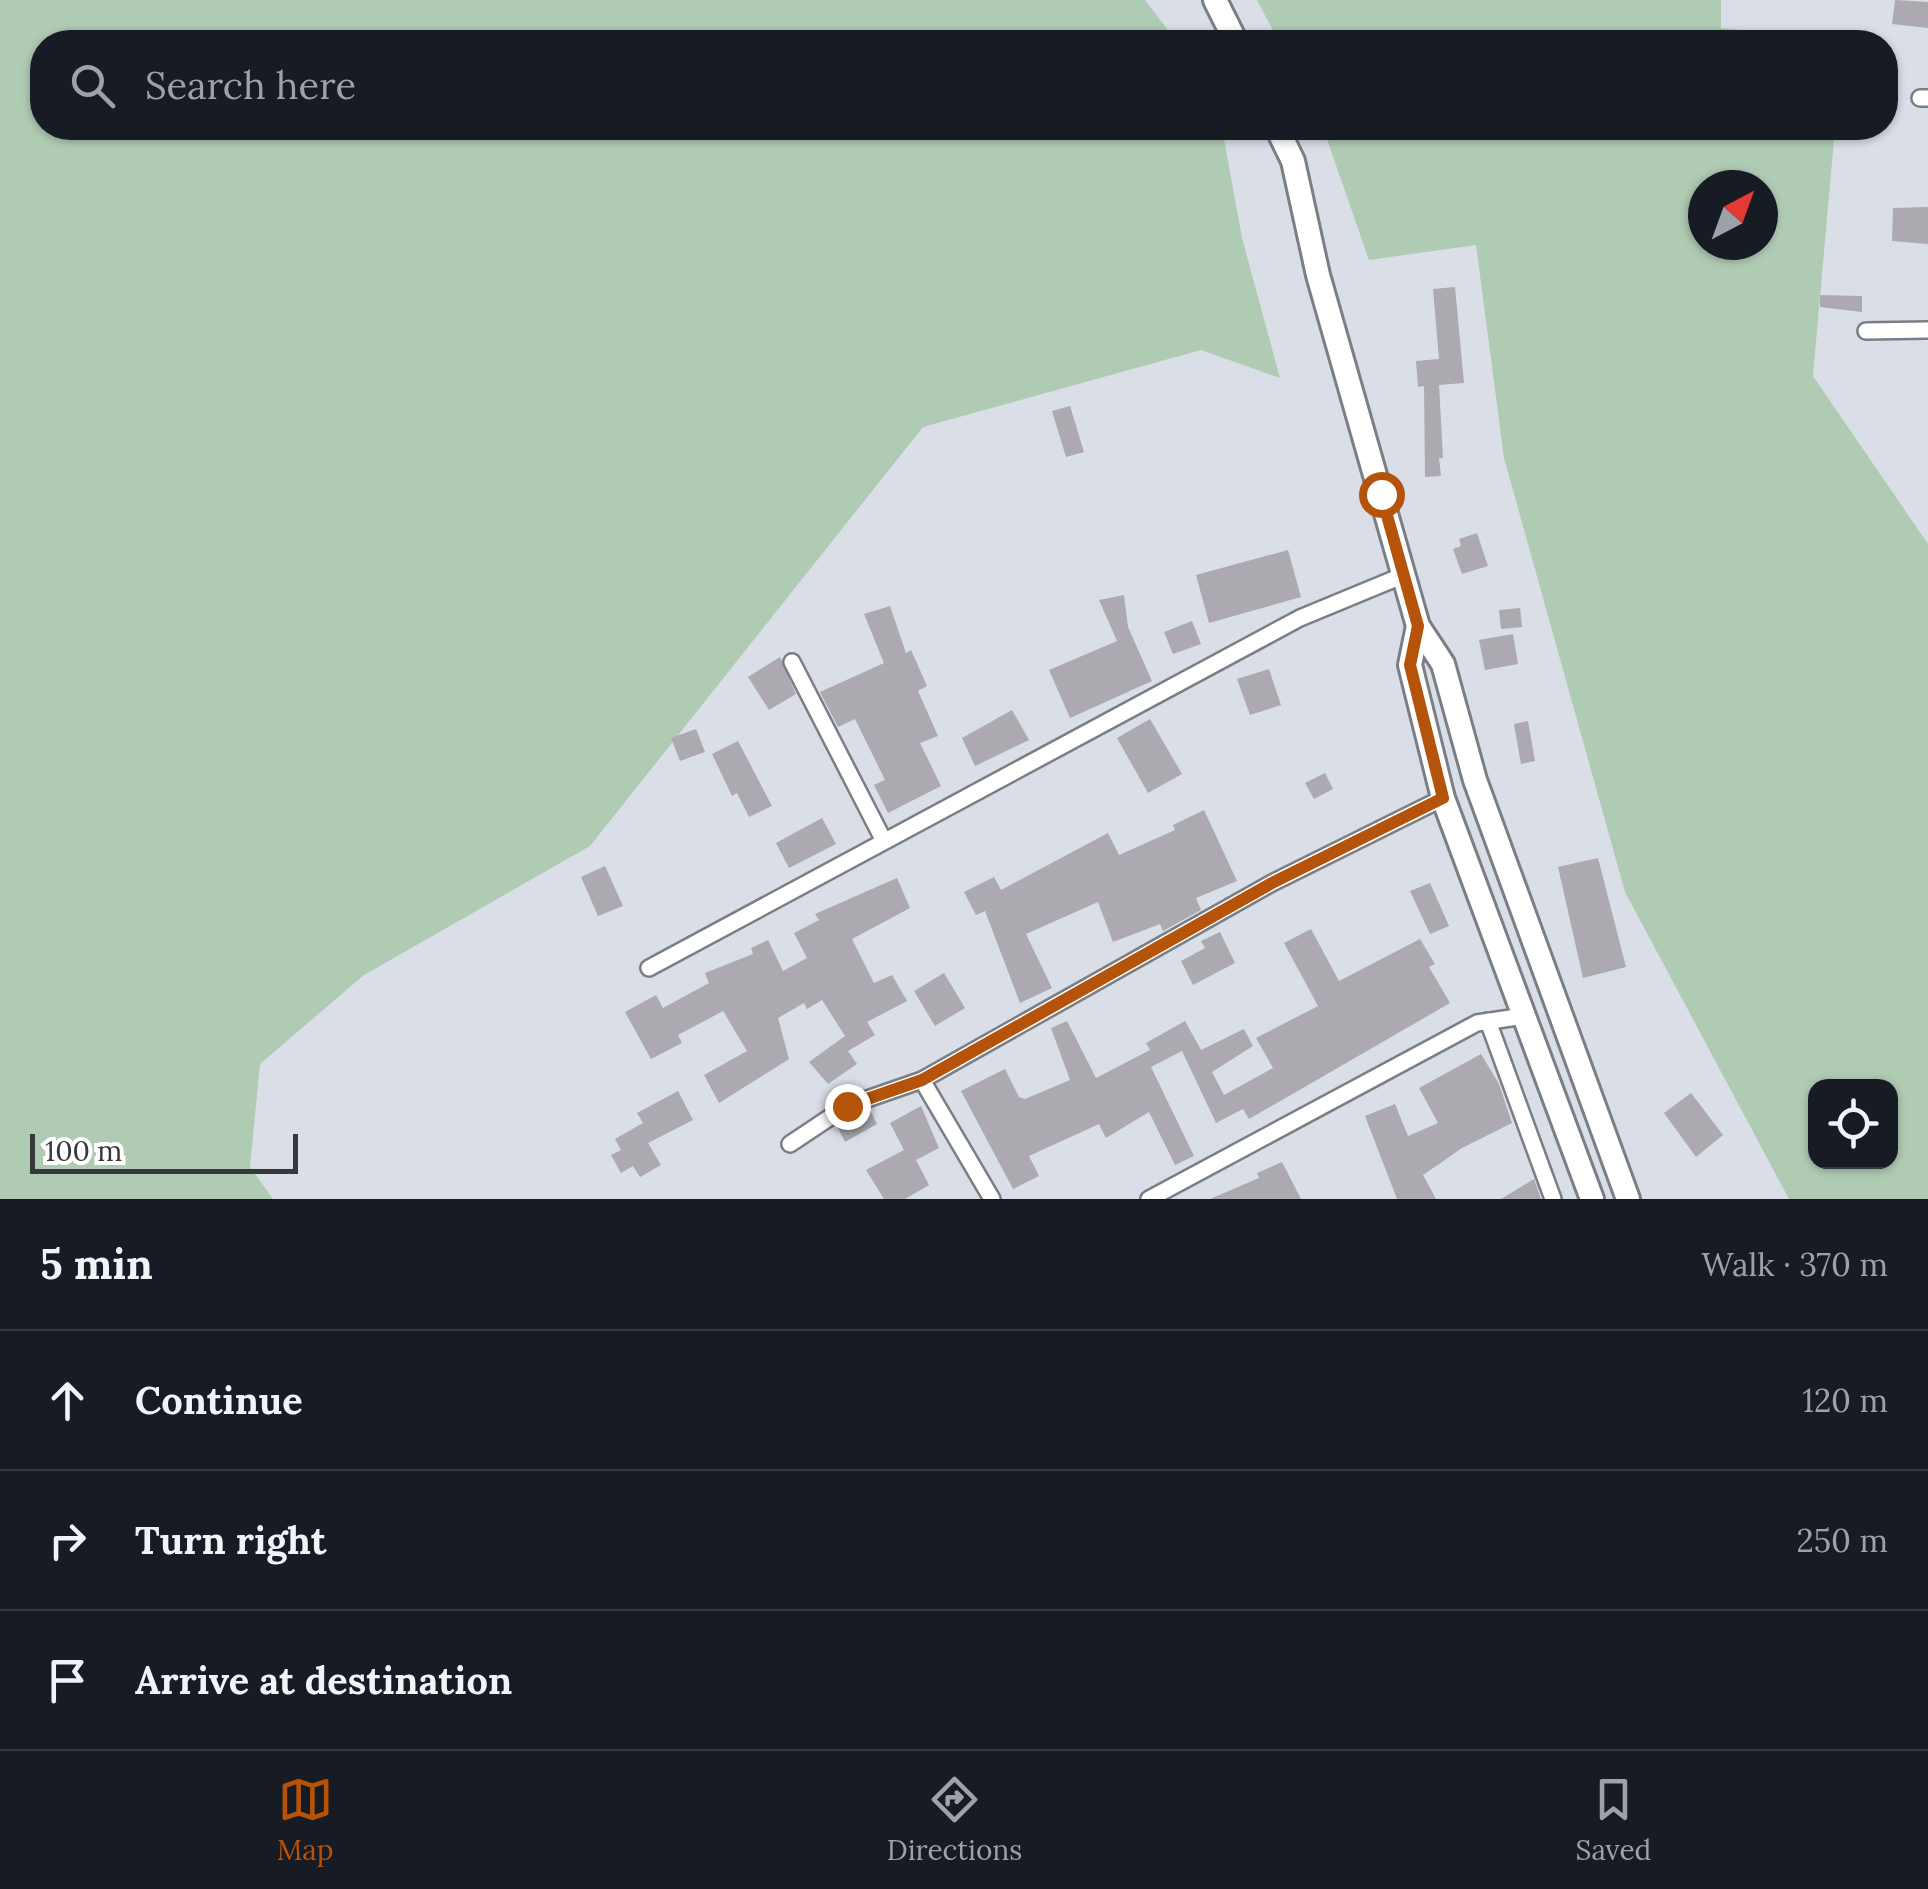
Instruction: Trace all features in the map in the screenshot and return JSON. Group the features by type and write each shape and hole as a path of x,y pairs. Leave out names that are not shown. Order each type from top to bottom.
{"street":[{"path":"1215,0 1230,30"},
{"path":"1283,140 1293,161 1318,275 1418,626 1442,664 1475,780 1628,1199"},
{"path":"1866,331 1928,330"},
{"path":"650,968 1300,618 1404,574"},
{"path":"1418,626 1410,665 1443,798 1592,1199"},
{"path":"792,662 884,840"},
{"path":"790,1144 847,1106 922,1080 1272,883 1443,798"},
{"path":"1150,1199 1488,1021 1524,1016"},
{"path":"1488,1021 1554,1199"},
{"path":"922,1080 992,1199"}],"green space":[{"path":"0,0 1145,0 1168,30 30,30 30,140 1224,140 1242,238 1280,378 1201,350 923,427 590,846 364,975 260,1064 250,1167 273,1199 0,1199"},
{"path":"1257,0 1721,0 1721,28 1743,30 1273,30"},
{"path":"1327,140 1834,140 1813,376 1928,544 1928,1199 1789,1199 1625,892 1504,458 1476,245 1369,260"}],"building":[{"path":"1895,0 1928,2 1928,28 1892,24"},
{"path":"1928,207 1928,244 1892,241 1893,208"},
{"path":"1455,287 1464,383 1439,385 1441,476 1425,477 1424,386 1418,387 1416,361 1439,359 1433,289"},
{"path":"1820,295 1862,296 1862,312 1820,307"},
{"path":"1070,406 1084,452 1066,457 1052,411"},
{"path":"1477,533 1488,566 1462,574 1453,549 1461,546 1459,539"},
{"path":"1288,550 1301,597 1209,623 1196,575"},
{"path":"1124,595 1128,627 1152,681 1070,718 1049,670 1117,641 1099,600"},
{"path":"890,606 906,653 911,650 927,686 918,691 938,736 920,743 941,786 888,813 874,785 885,780 855,719 838,727 820,692 884,663 864,614"},
{"path":"1520,608 1522,627 1501,629 1499,610"},
{"path":"1192,621 1201,644 1173,654 1164,632"},
{"path":"1513,634 1518,664 1485,670 1479,640"},
{"path":"780,657 796,694 769,710 748,677"},
{"path":"1269,669 1281,705 1250,715 1237,679"},
{"path":"1012,710 1029,740 975,766 962,738"},
{"path":"1150,719 1182,774 1148,793 1117,738"},
{"path":"1528,721 1535,761 1521,764 1514,724"},
{"path":"696,729 705,752 680,761 671,738"},
{"path":"738,741 772,806 749,817 737,793 732,796 712,754"},
{"path":"1325,773 1333,789 1314,799 1305,783"},
{"path":"1204,810 1237,881 1196,898 1201,910 1163,931 1160,924 1113,942 1098,902 1026,934 1052,988 1020,1003 985,911 976,915 964,892 994,877 1001,890 1108,833 1119,855 1175,830 1173,825"},
{"path":"822,818 836,844 789,868 776,843"},
{"path":"1598,858 1626,967 1583,978 1558,867"},
{"path":"605,866 623,906 598,916 581,877"},
{"path":"897,878 910,908 852,939 874,983 892,975 907,1001 867,1022 875,1035 848,1051 857,1064 828,1084 809,1062 845,1036 822,1000 807,1009 804,1003 778,1018 789,1059 719,1103 704,1075 747,1051 723,1011 678,1035 682,1043 651,1059 625,1012 656,995 663,1008 709,983 705,973 753,954 751,948 768,940 783,971 807,958 794,933 819,920 815,914"},
{"path":"1430,883 1449,926 1430,934 1410,891"},
{"path":"1311,929 1339,981 1420,939 1435,964 1429,967 1450,1003 1249,1119 1243,1109 1216,1123 1182,1051 1151,1067 1194,1156 1175,1165 1149,1112 1106,1138 1099,1124 1029,1156 1039,1176 1013,1189 961,1091 1005,1069 1019,1097 1025,1099 1070,1080 1051,1028 1067,1021 1096,1078 1150,1050 1146,1043 1185,1021 1201,1050 1244,1029 1253,1046 1212,1072 1224,1095 1273,1068 1256,1038 1318,1006 1284,943"},
{"path":"1220,932 1235,963 1193,985 1181,961 1205,948 1201,941"},
{"path":"944,973 965,1008 935,1026 914,991"},
{"path":"1481,1054 1499,1084 1512,1123 1462,1148 1423,1175 1436,1199 1397,1199 1365,1116 1395,1104 1408,1136 1438,1123 1419,1088"},
{"path":"678,1091 693,1120 648,1143 661,1165 640,1177 633,1166 621,1173 611,1155 621,1150 615,1139 643,1123 637,1113"},
{"path":"1691,1093 1723,1135 1696,1157 1664,1113"},
{"path":"921,1106 939,1148 916,1160 929,1185 905,1199 884,1199 866,1170 904,1150 890,1123"},
{"path":"870,1110 877,1124 845,1142 837,1126"},
{"path":"1282,1162 1301,1199 1210,1199 1259,1178 1257,1173"},
{"path":"1534,1179 1541,1199 1501,1199"}],"route":[{"path":"847,1106 922,1080 1272,883 1443,798 1410,665 1418,626 1381,494"}]}
